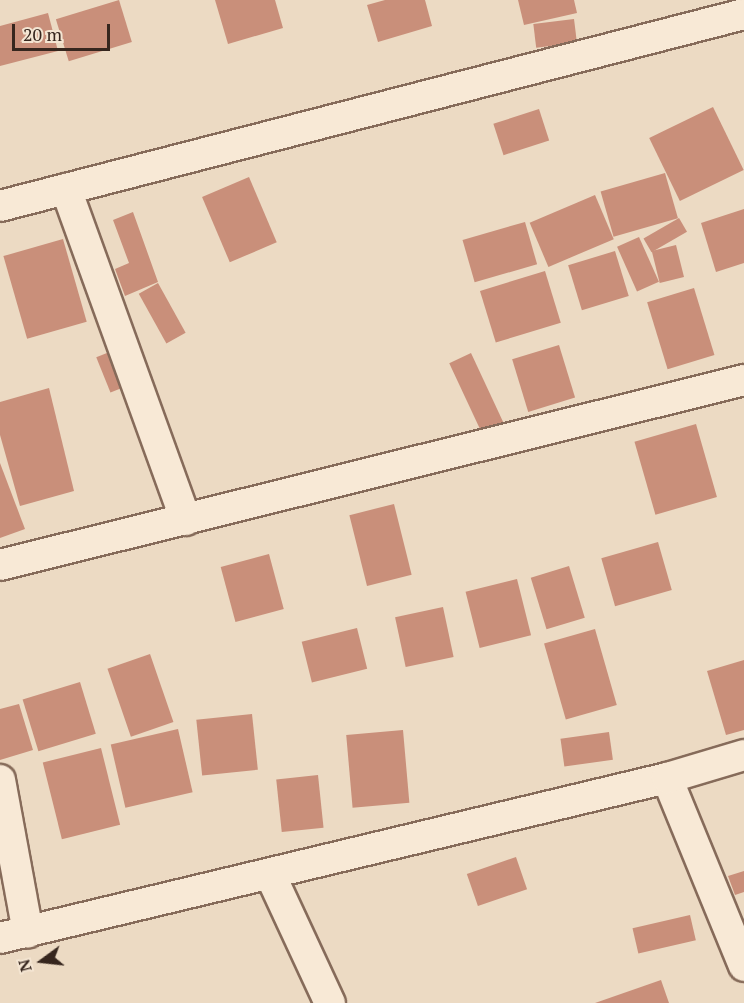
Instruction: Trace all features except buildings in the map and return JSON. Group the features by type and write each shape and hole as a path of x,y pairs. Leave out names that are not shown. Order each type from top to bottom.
{"street":[{"path":"0,206 744,14"},
{"path":"66,189 186,520"},
{"path":"0,565 744,380"},
{"path":"0,780 14,935 667,778 744,755"},
{"path":"667,778 744,966"},
{"path":"270,874 330,1003"}]}
